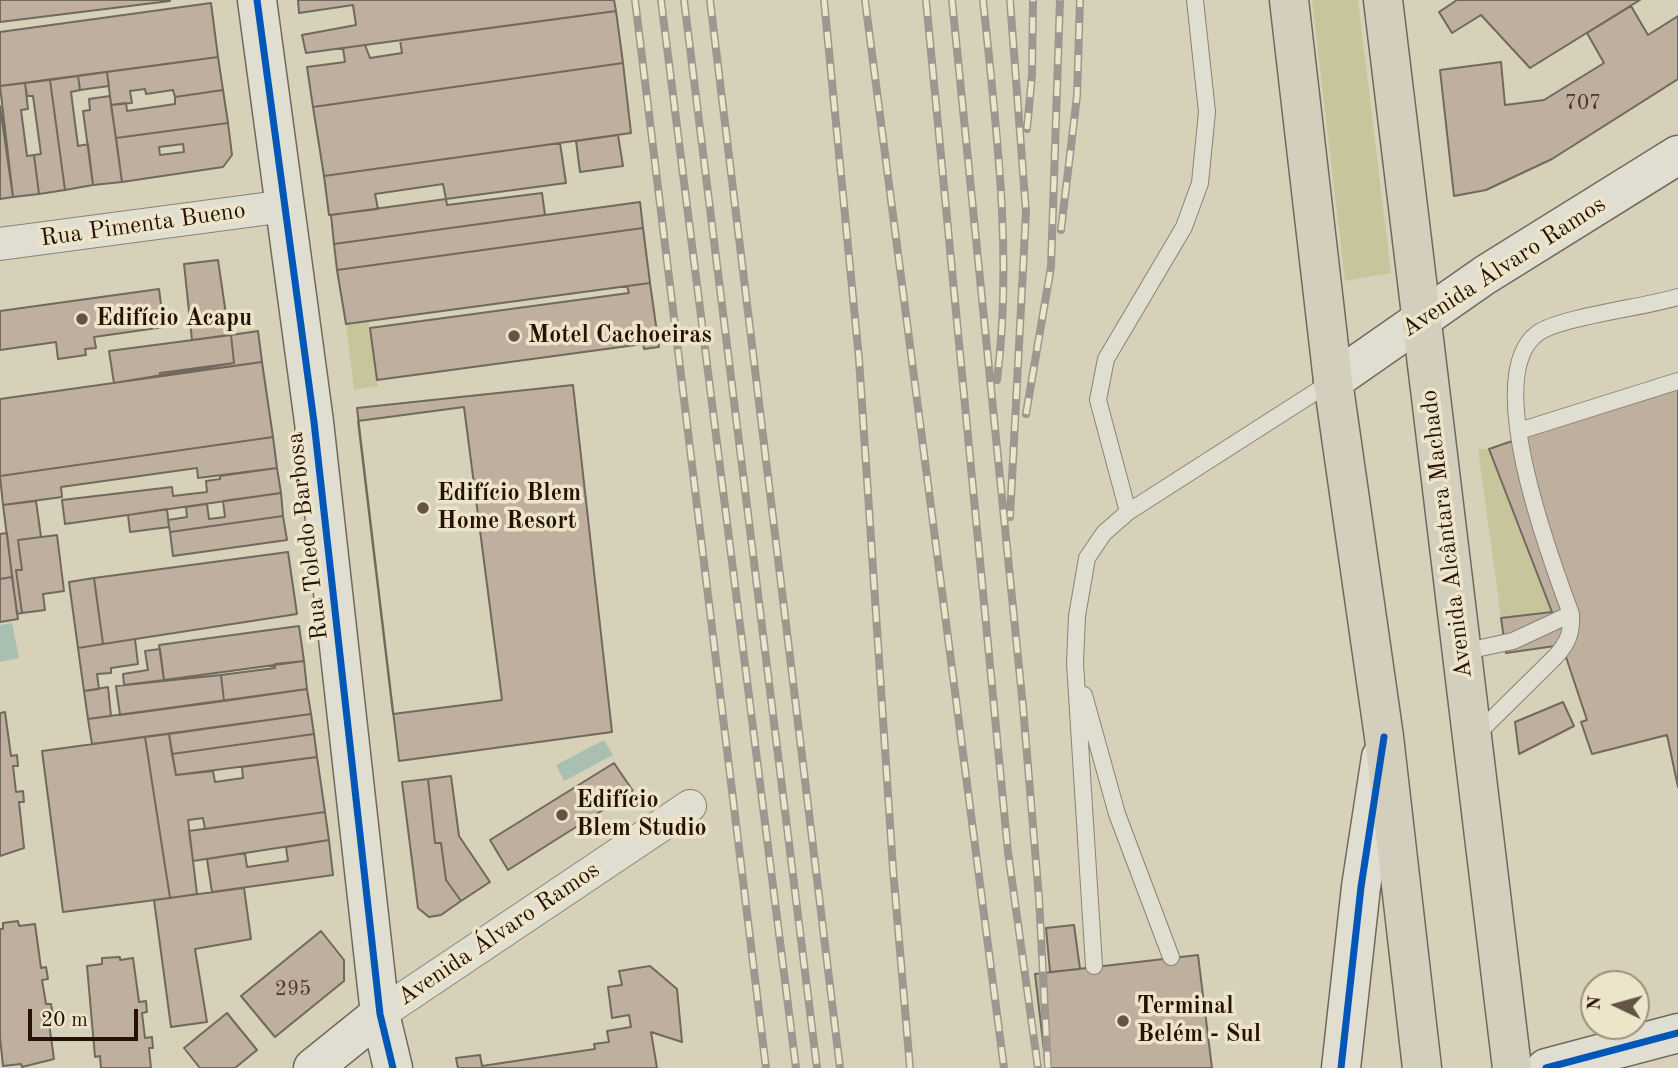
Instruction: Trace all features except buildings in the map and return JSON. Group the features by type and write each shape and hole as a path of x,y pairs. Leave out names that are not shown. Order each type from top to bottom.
{"highway":[{"path":"1289,0 1333,381 1384,737 1422,1068"},
{"name":"Avenida Alcântara Machado","path":"1383,0 1512,1068"}],"street":[{"name":"Rua Toledo Barbosa","path":"257,0 286,206 345,689 380,1014 393,1068"},
{"name":"Avenida Álvaro Ramos","path":"1333,381 1485,275 1678,155"},
{"name":"Rua Pimenta Bueno","path":"0,244 286,206"},
{"path":"1341,1068 1361,887 1384,737"},
{"name":"Avenida Álvaro Ramos","path":"313,1068 380,1014 690,806"},
{"path":"1546,1068 1678,1033"}],"lane":[{"path":"1128,512 1098,400 1106,359 1184,227 1200,183 1207,112 1195,0"},
{"path":"1472,739 1521,694 1566,644 1571,614 1532,501 1519,431 1519,363 1526,346 1539,332 1678,297"},
{"path":"1094,966 1074,663 1079,596 1087,558 1104,533 1128,512 1333,381"},
{"path":"1519,431 1678,381"},
{"path":"1460,653 1513,641 1571,614"},
{"path":"1074,663 1117,814 1171,957"}],"shaded area":[{"path":"1312,0 1358,0 1391,273 1345,281"},
{"path":"369,321 378,386 354,390 346,324"},
{"path":"1478,449 1489,449 1552,612 1501,618"},
{"path":"12,623 19,658 0,662 0,625"},
{"path":"604,740 613,755 564,781 556,765"}],"railway":[{"path":"635,0 766,1068"},
{"path":"661,0 796,1068"},
{"path":"684,0 817,1068"},
{"path":"710,0 840,1068"},
{"path":"824,0 859,359 893,869 910,1068"},
{"path":"865,0 1004,1068"},
{"path":"926,0 1008,852 1038,1068"},
{"path":"952,0 1023,707 1039,898 1048,1068"},
{"path":"983,0 1003,238 1002,333 997,380"},
{"path":"1010,0 1026,212 1010,517"},
{"path":"1027,129 1032,75 1033,0"},
{"path":"1026,414 1051,267 1060,0"},
{"path":"1061,230 1077,96 1080,0"}],"cycle path":[{"path":"257,0 314,422 380,1014 393,1068"},
{"path":"1341,1068 1361,887 1384,737"},
{"path":"1546,1068 1678,1033"}],"place":[{"name":"Edifício Acapu","path":"82,319"},
{"name":"Motel Cachoeiras","path":"514,336"},
{"name":"Edifício Blem Home Resort","path":"423,508"},
{"name":"Edifício Blem Studio","path":"562,815"},
{"name":"Terminal Belém - Sul","path":"1123,1021"}]}
